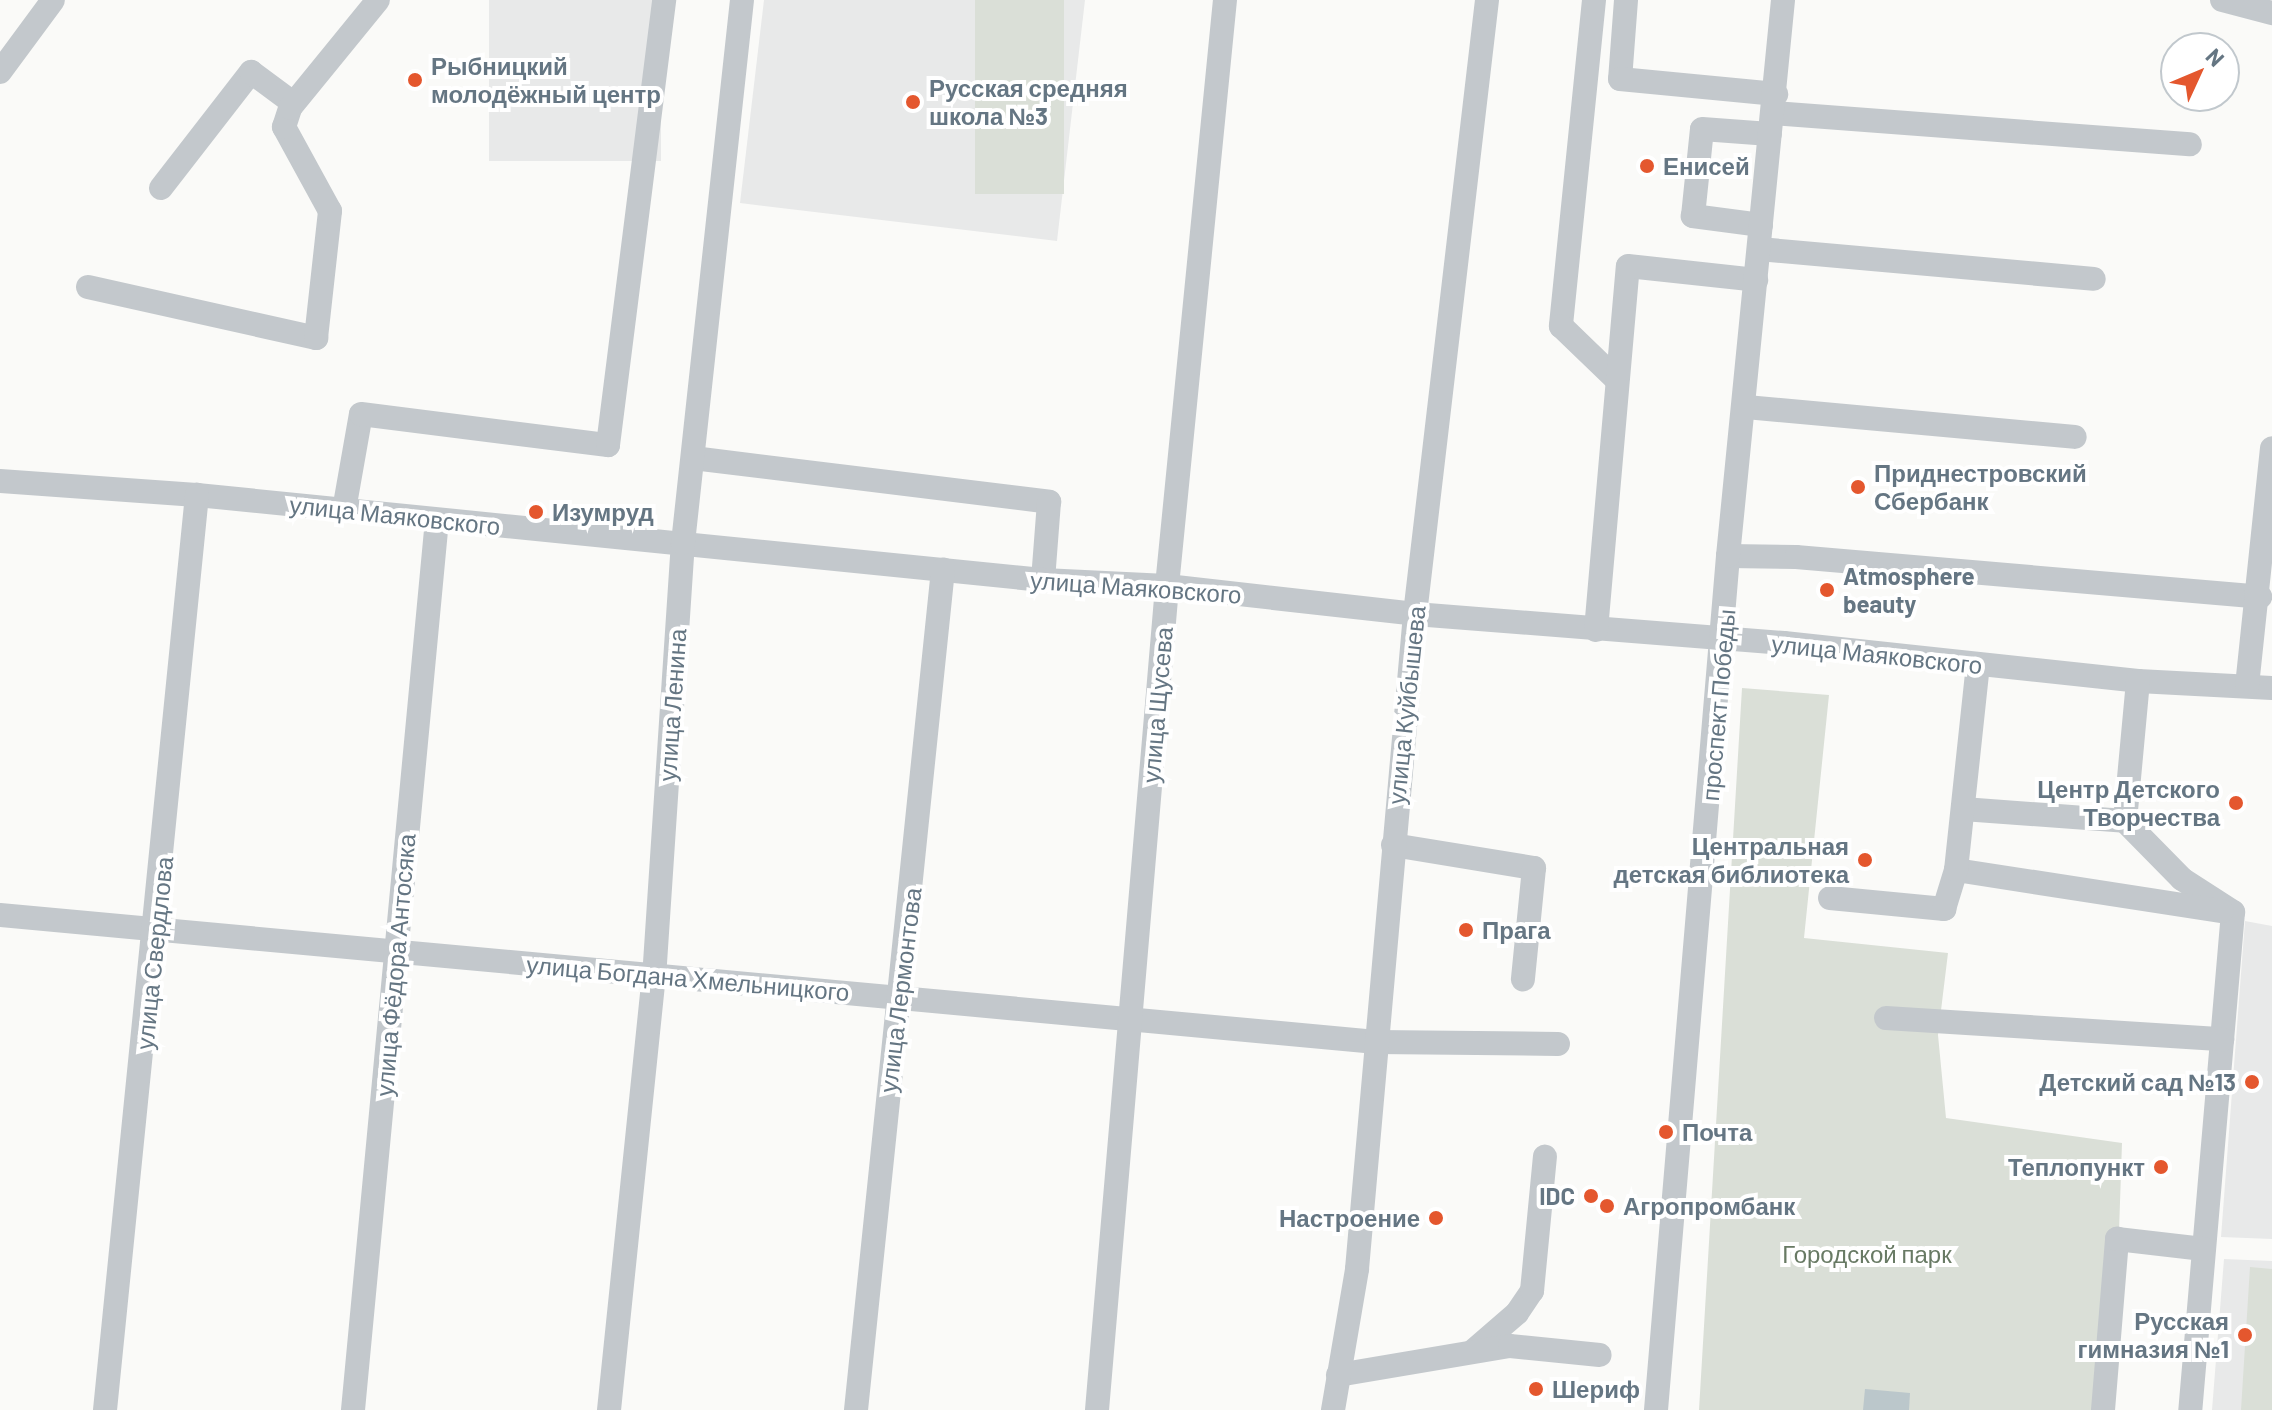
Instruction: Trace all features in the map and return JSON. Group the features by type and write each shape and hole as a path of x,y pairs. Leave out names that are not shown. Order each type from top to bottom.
{"street":[{"path":"0,72 53,0"},
{"path":"88,287 316,338 330,211 284,127 293,103 378,0"},
{"path":"344,510 361,414 608,445 664,0"},
{"name":"улица Ленина","path":"609,1410 654,978 683,543 742,0"},
{"name":"улица Щусева","path":"1097,1410 1167,586 1225,0"},
{"name":"улица Куйбышева","path":"1333,1410 1357,1269 1415,614 1487,0"},
{"path":"1594,0 1561,326 1617,380"},
{"path":"1626,0 1620,79 1773,114 2190,144"},
{"name":"проспект Победы","path":"1656,1410 1724,640 1728,556 1746,407 1783,0"},
{"path":"2222,0 2272,13"},
{"path":"161,188 251,72 293,103"},
{"path":"1773,114 1702,129 1693,216 1760,237 2094,279"},
{"path":"1596,630 1628,266 1756,280"},
{"path":"1746,407 2075,437"},
{"path":"2247,686 2260,597 2272,448"},
{"path":"693,458 1049,502 1043,580"},
{"name":"улица Маяковского","path":"0,481 197,495 1043,580 1167,586 1415,614 1724,640 2138,681 2272,688"},
{"name":"улица Свердлова","path":"105,1410 157,927 197,495"},
{"name":"улица Фёдора Антосяка","path":"353,1410 437,520"},
{"path":"1728,556 1796,557 2260,597"},
{"name":"улица Лермонтова","path":"856,1410 892,1035 903,996 943,569"},
{"path":"1830,898 1944,909 1956,870 1978,664"},
{"path":"2125,821 2138,681"},
{"path":"1963,809 2125,821 2182,879 2233,912"},
{"path":"1393,845 1534,868 1523,979"},
{"path":"1956,870 2233,912"},
{"path":"2190,1410 2233,912"},
{"name":"улица Богдана Хмельницкого","path":"0,915 396,949 654,978 903,996 1376,1042 1558,1044"},
{"path":"1886,1018 2222,1039"},
{"path":"1468,1355 1503,1327 1532,1291 1545,1157"},
{"path":"2103,1410 2117,1239 2203,1249"},
{"path":"1338,1375 1510,1346 1600,1355"}],"shaded area":[{"path":"489,0 661,0 661,161 489,161"},
{"name":"Русская средняя школа №3","path":"764,0 1085,0 1057,241 740,203"},
{"name":"Детский сад №13","path":"2245,921 2272,926 2272,1239 2221,1237"},
{"name":"Русская гимназия №1","path":"2224,1259 2272,1261 2272,1410 2212,1410"},
{"path":"1865,1389 1910,1393 1909,1410 1863,1410"}],"green space":[{"path":"975,0 1064,0 1064,194 975,194"},
{"name":"Городской парк","path":"1742,688 1829,695 1804,938 1948,953 1938,1035 1946,1118 2122,1143 2113,1410 1699,1410"},
{"path":"2250,1267 2272,1269 2272,1410 2241,1410"}],"place":[{"name":"Рыбницкий молодёжный центр","path":"415,80"},
{"name":"Русская средняя школа №3","path":"913,102"},
{"name":"Енисей","path":"1647,166"},
{"name":"Приднестровский Сбербанк","path":"1858,487"},
{"name":"Изумруд","path":"536,512"},
{"name":"Atmosphere beauty","path":"1827,590"},
{"name":"Центр Детского Творчества","path":"2236,803"},
{"name":"Центральная детская библиотека","path":"1865,860"},
{"name":"Прага","path":"1466,930"},
{"name":"Детский сад №13","path":"2252,1082"},
{"name":"Почта","path":"1666,1132"},
{"name":"Теплопункт","path":"2161,1167"},
{"name":"IDC","path":"1591,1196"},
{"name":"Агропромбанк","path":"1607,1206"},
{"name":"Настроение","path":"1436,1218"},
{"name":"Русская гимназия №1","path":"2245,1335"},
{"name":"Шериф","path":"1536,1389"}]}
